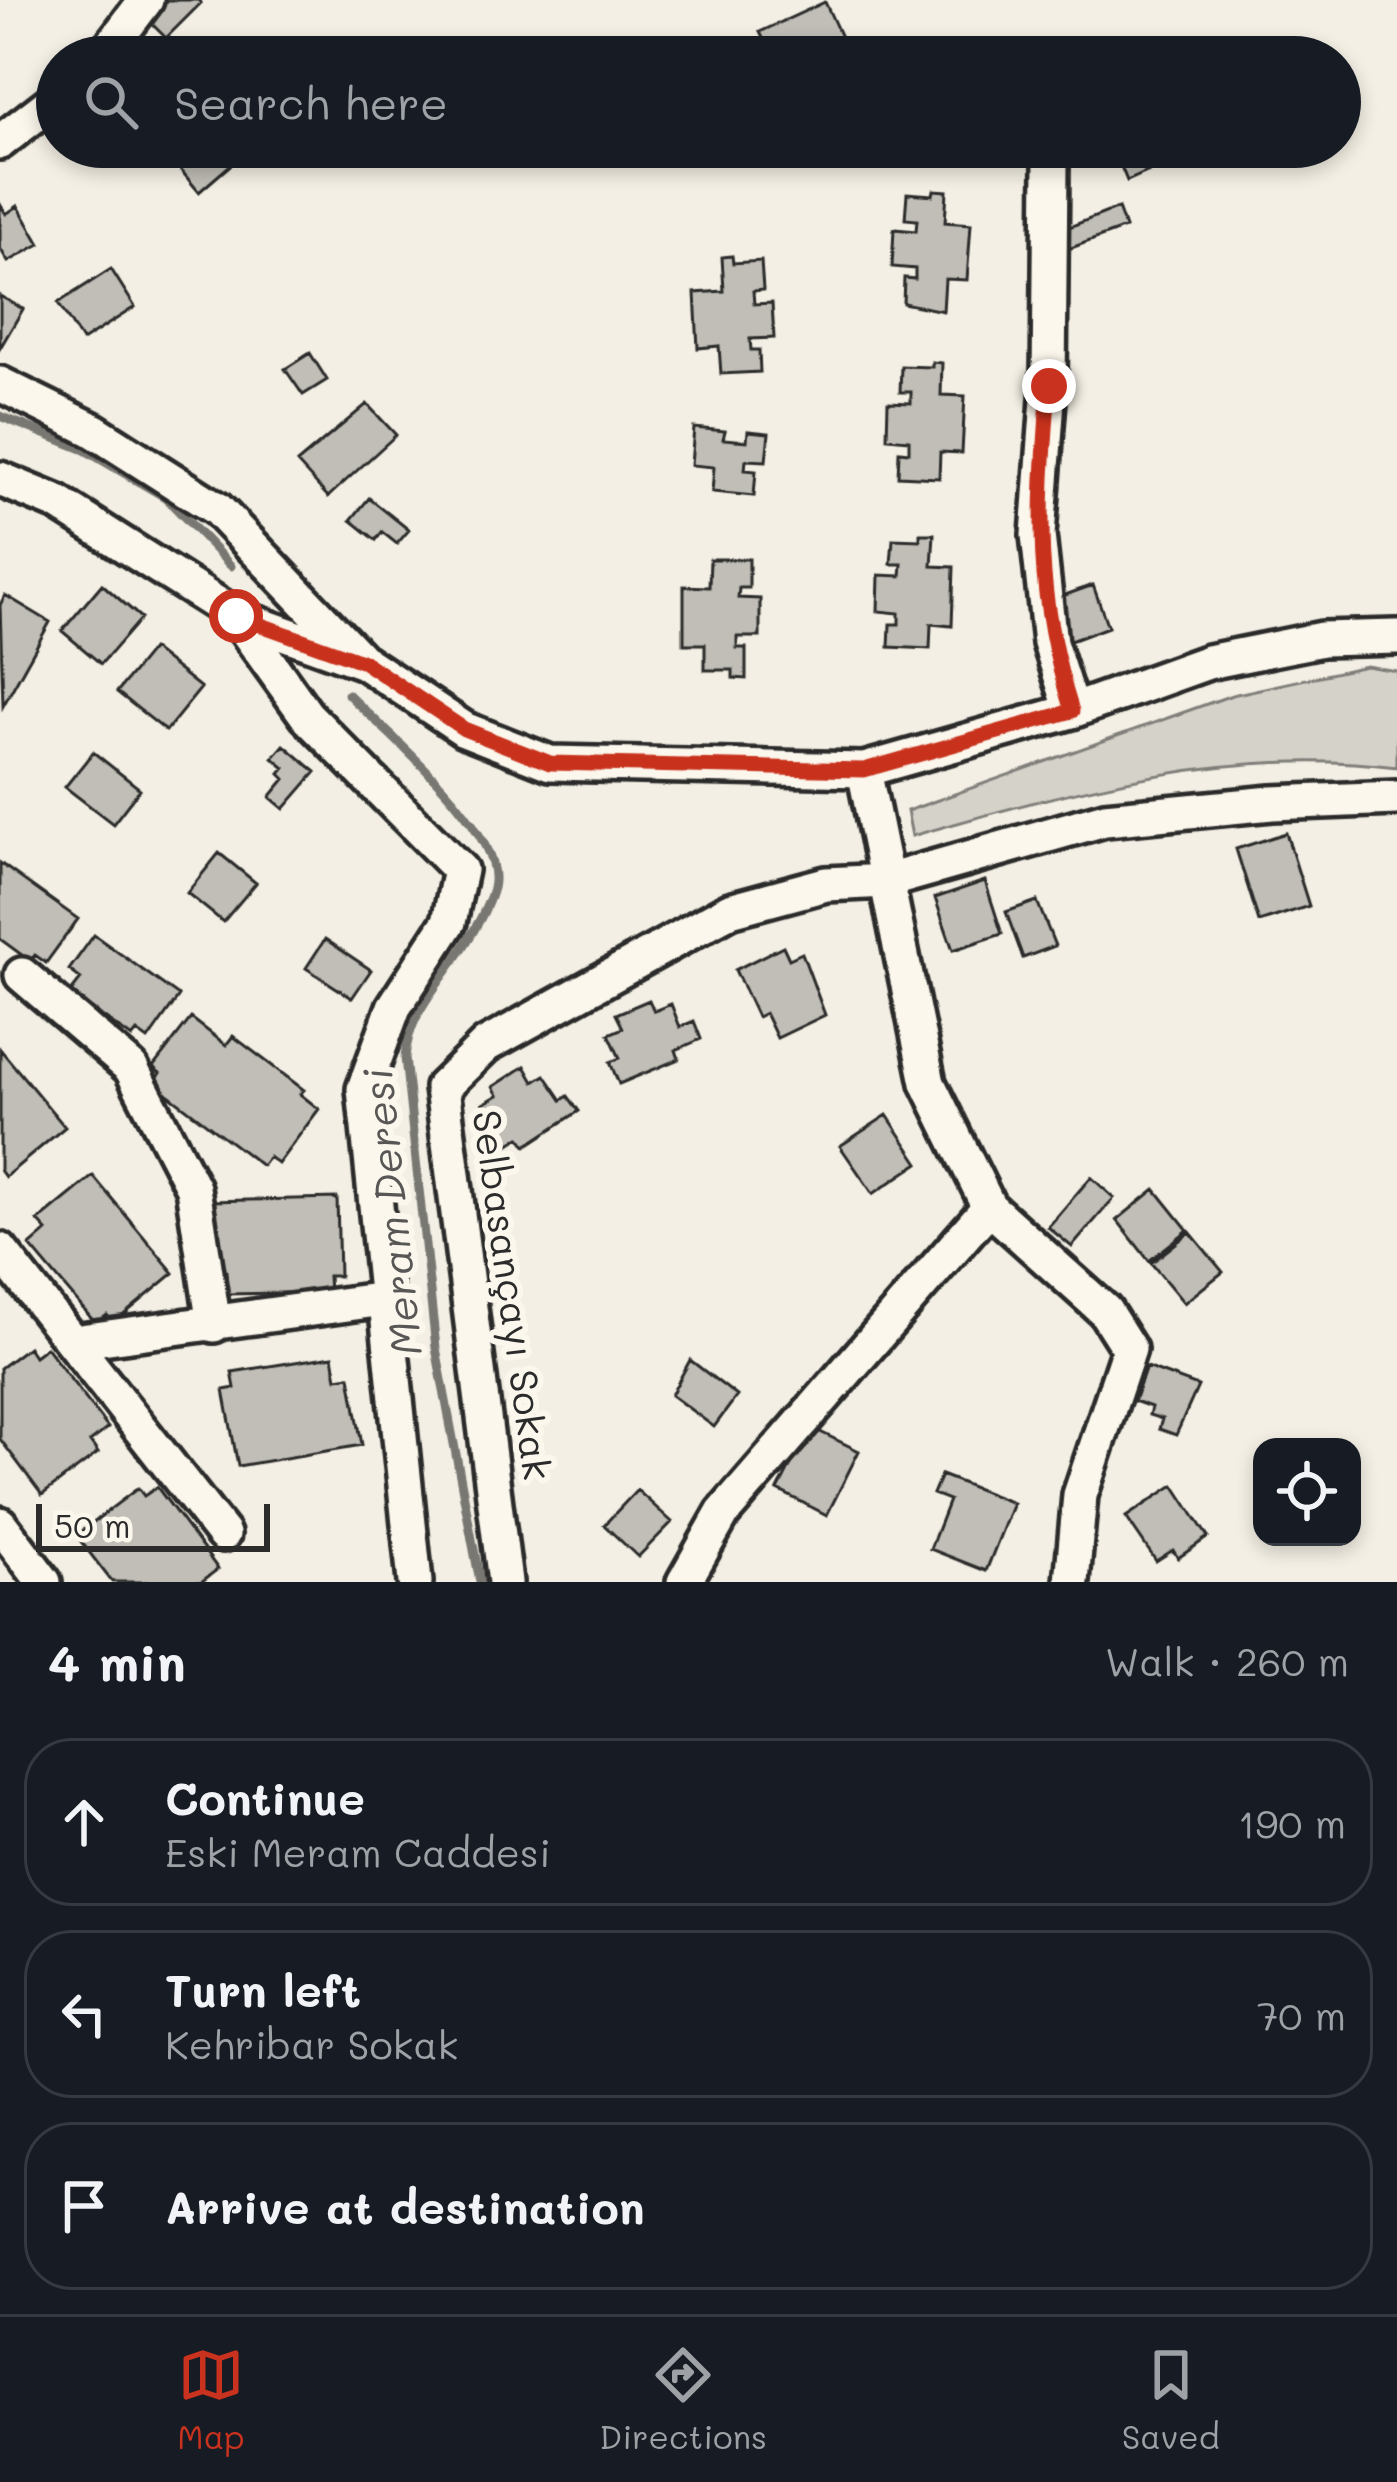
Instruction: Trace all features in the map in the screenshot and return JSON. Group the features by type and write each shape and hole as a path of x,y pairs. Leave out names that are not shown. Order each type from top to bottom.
{"street":[{"path":"119,36 146,0"},
{"path":"0,142 36,114"},
{"path":"1051,168 1049,386 1038,535 1050,643 1072,711"},
{"path":"0,384 93,430 217,509 364,662 464,729 550,763 864,770 1072,711 1208,662 1322,639 1397,637"},
{"path":"0,479 58,503 236,616 364,662"},
{"path":"236,616 307,716 460,870 449,922 394,1006 364,1089 415,1582"},
{"path":"864,770 928,1082 988,1208 1105,1311 1129,1348 1080,1496 1072,1582"},
{"path":"887,881 1106,819 1397,798"},
{"name":"Selbasançayı Sokak","path":"505,1582 442,1088 486,1045 730,910 826,884 887,881"},
{"path":"22,975 131,1068 194,1188 214,1325"},
{"path":"684,1582 723,1513 988,1208"},
{"path":"0,1250 223,1534"},
{"path":"73,1342 385,1299"},
{"path":"0,1524 44,1582"}],"shaded area":[{"path":"1366,666 1397,671 1397,767 1273,762 1212,767 1091,788 912,836 907,811 1232,695"}],"building":[{"path":"152,0 201,3 168,36 140,12"},
{"path":"825,2 840,36 762,36 760,32"},
{"path":"179,168 227,168 199,192"},
{"path":"1122,168 1156,168 1127,181"},
{"path":"934,190 947,191 945,222 971,224 967,280 945,279 943,311 903,303 904,278 915,279 915,269 892,267 894,229 916,231 917,220 905,219 907,193 933,195"},
{"path":"0,204 6,214 18,206 40,244 8,262 0,248"},
{"path":"1118,208 1125,228 1063,251 1056,232"},
{"path":"732,256 733,263 761,261 763,290 753,291 754,304 772,303 774,338 750,339 751,350 759,350 760,372 721,374 719,346 698,348 695,293 724,291 722,257"},
{"path":"111,269 135,307 82,341 58,303"},
{"path":"0,296 23,309 0,348"},
{"path":"310,353 327,380 303,395 285,369"},
{"path":"932,362 942,363 941,395 965,396 962,453 940,452 939,478 898,476 899,451 909,452 909,440 887,438 888,402 911,403 911,392 900,392 901,366 932,367"},
{"path":"367,404 396,435 328,497 297,463"},
{"path":"694,428 725,431 723,439 747,441 748,431 769,433 766,461 746,460 745,470 756,471 754,496 712,492 714,467 691,465"},
{"path":"369,498 409,530 397,544 382,532 376,540 351,520"},
{"path":"920,534 934,534 932,566 954,567 952,626 931,624 930,649 889,647 890,624 899,624 899,613 878,611 879,575 901,576 902,564 891,564 893,539 920,540"},
{"path":"710,559 749,559 749,588 739,588 738,598 760,599 760,637 737,637 737,648 746,648 746,679 733,678 733,670 705,670 705,644 684,644 684,586 709,587"},
{"path":"102,584 141,618 101,664 62,631"},
{"path":"1093,585 1108,627 1062,644 1046,602"},
{"path":"5,595 50,622 3,706 0,605"},
{"path":"152,649 201,688 166,731 117,692"},
{"path":"284,745 316,772 284,809 270,797 285,779 280,774 285,768 273,758"},
{"path":"93,752 140,789 113,824 65,787"},
{"path":"1286,833 1309,906 1259,922 1236,849"},
{"path":"219,853 256,883 223,922 187,893"},
{"path":"0,863 78,919 46,963 35,955 30,961 0,939"},
{"path":"985,881 1002,934 953,950 935,898"},
{"path":"1037,901 1055,946 1023,958 1006,912"},
{"path":"94,935 179,996 148,1040 137,1032 132,1038 70,993 81,979 69,970"},
{"path":"325,939 371,970 352,998 306,968"},
{"path":"783,946 789,959 802,953 825,1015 777,1038 765,1013 757,1017 735,970"},
{"path":"649,1000 654,1011 671,1004 680,1027 694,1021 701,1039 676,1050 679,1059 619,1084 610,1062 620,1058 609,1034 623,1028 616,1014"},
{"path":"191,1018 226,1045 233,1036 304,1090 300,1094 319,1109 278,1164 269,1157 262,1166 153,1083 160,1073 153,1067"},
{"path":"0,1049 65,1127 5,1177 0,1170"},
{"path":"525,1066 534,1082 545,1075 562,1100 568,1096 579,1111 526,1146 520,1137 497,1152 487,1136 499,1128 483,1104 498,1095 493,1087"},
{"path":"887,1115 919,1163 873,1194 840,1146"},
{"path":"93,1176 174,1273 114,1323 107,1315 96,1324 30,1246 47,1231 38,1221"},
{"path":"1091,1177 1114,1198 1072,1247 1048,1227"},
{"path":"1155,1189 1188,1230 1149,1261 1117,1220"},
{"path":"337,1198 339,1276 328,1276 329,1292 227,1294 226,1271 213,1272 210,1201"},
{"path":"1190,1232 1223,1272 1184,1303 1151,1263"},
{"path":"28,1347 34,1356 46,1347 108,1428 90,1442 98,1453 42,1495 0,1439 0,1368"},
{"path":"333,1356 337,1378 350,1376 362,1445 238,1466 224,1390 235,1388 232,1372"},
{"path":"690,1360 737,1396 714,1427 671,1395"},
{"path":"1146,1367 1198,1386 1176,1435 1159,1429 1162,1419 1149,1415 1151,1407 1134,1401"},
{"path":"810,1427 859,1451 827,1515 778,1490"},
{"path":"941,1475 1013,1503 986,1571 930,1549 949,1500 933,1494"},
{"path":"1174,1485 1208,1537 1178,1558 1173,1550 1156,1561 1126,1517"},
{"path":"157,1487 218,1569 201,1582 112,1582 76,1535 138,1488 144,1496"},
{"path":"637,1490 672,1522 638,1557 604,1525"}],"waterway":[{"name":"Meram Deresi","path":"0,416 85,450 165,497 231,566"},
{"name":"Meram Deresi","path":"348,694 440,784 482,839 492,865 493,888 486,906 416,1018 405,1058 436,1348 480,1582"}],"route":[{"path":"236,616 364,662 464,729 502,749 550,763 598,768 864,770 1072,711 1050,643 1038,535 1049,386"}]}
